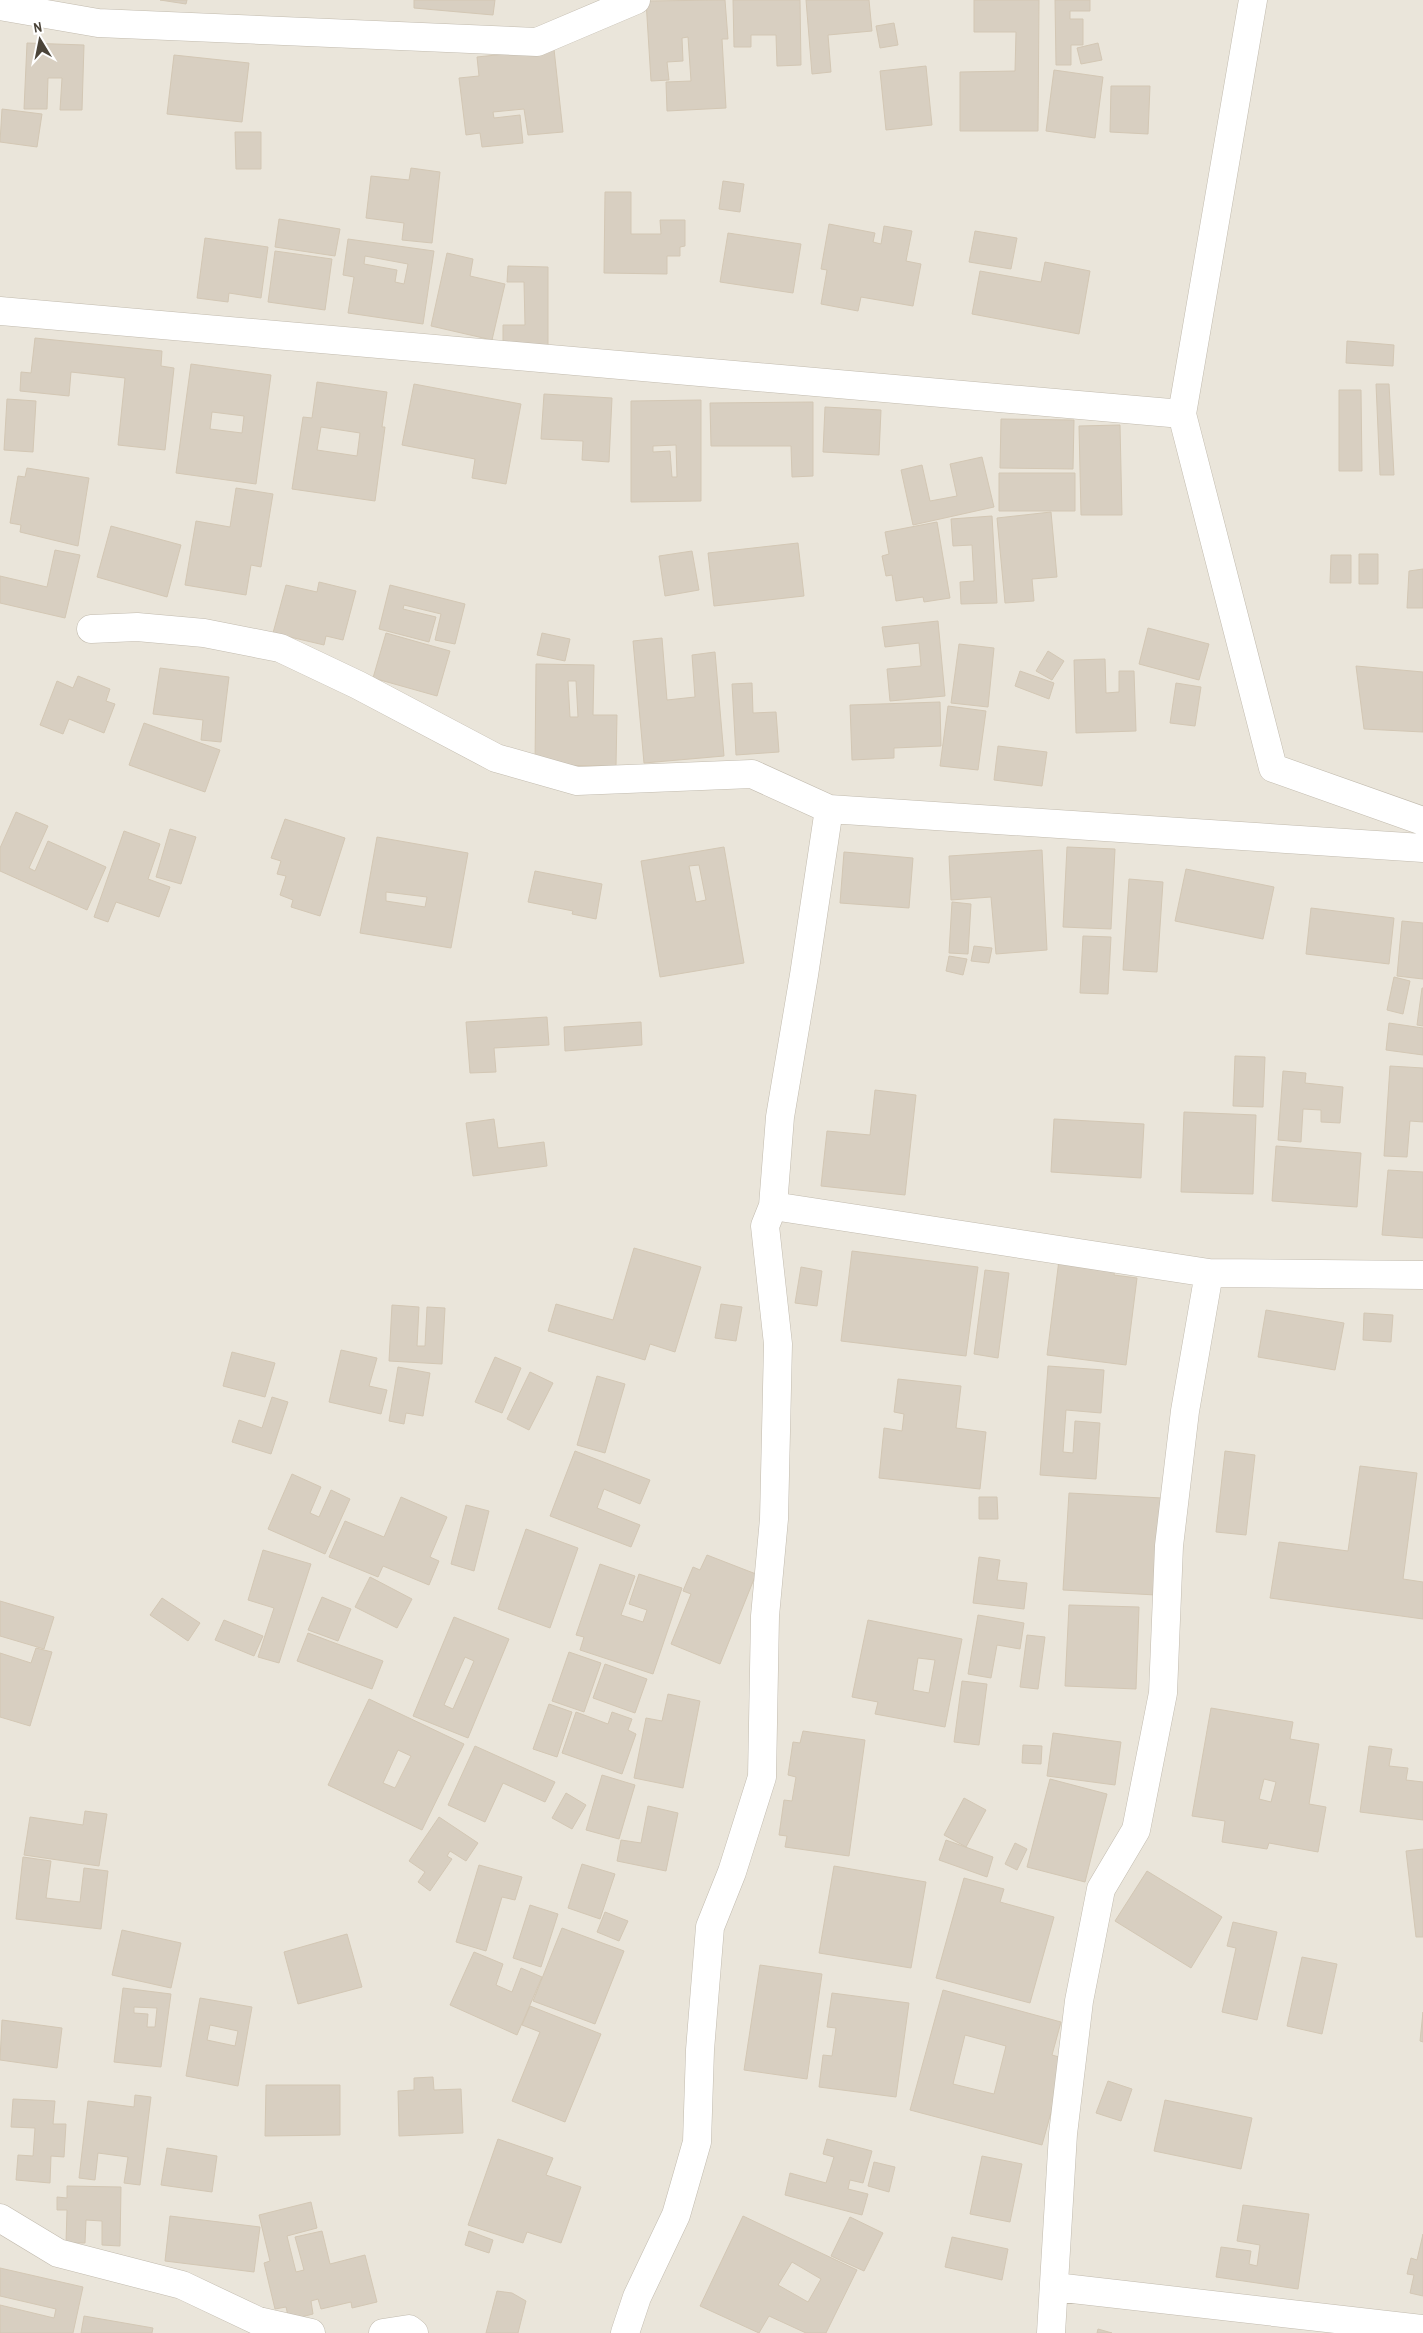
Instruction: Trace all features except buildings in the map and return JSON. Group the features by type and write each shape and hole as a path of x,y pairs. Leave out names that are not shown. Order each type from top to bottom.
{"street":[{"path":"0,6 98,23 537,42 636,0"},
{"path":"1253,0 1182,414 1274,768 1423,821"},
{"path":"0,311 1182,414"},
{"path":"91,629 137,627 204,633 280,648 376,694 496,758 577,781 752,774 829,809 1423,848"},
{"path":"625,2333 637,2297 676,2214 697,2142 700,2050 710,1928 732,1872 762,1777 765,1616 774,1519 778,1364 778,1344 765,1226 773,1206 780,1118 829,809"},
{"path":"773,1206 1208,1274 1423,1276"},
{"path":"1051,2333 1063,2134 1079,2001 1101,1889 1136,1830 1163,1693 1169,1546 1186,1411 1208,1274"},
{"path":"0,2218 58,2253 182,2285 258,2321 311,2333"},
{"path":"1055,2287 1423,2329"},
{"path":"383,2333 410,2329 414,2333"}],"shaded area":[{"path":"0,0 1423,0 1423,2333 0,2333"}]}
